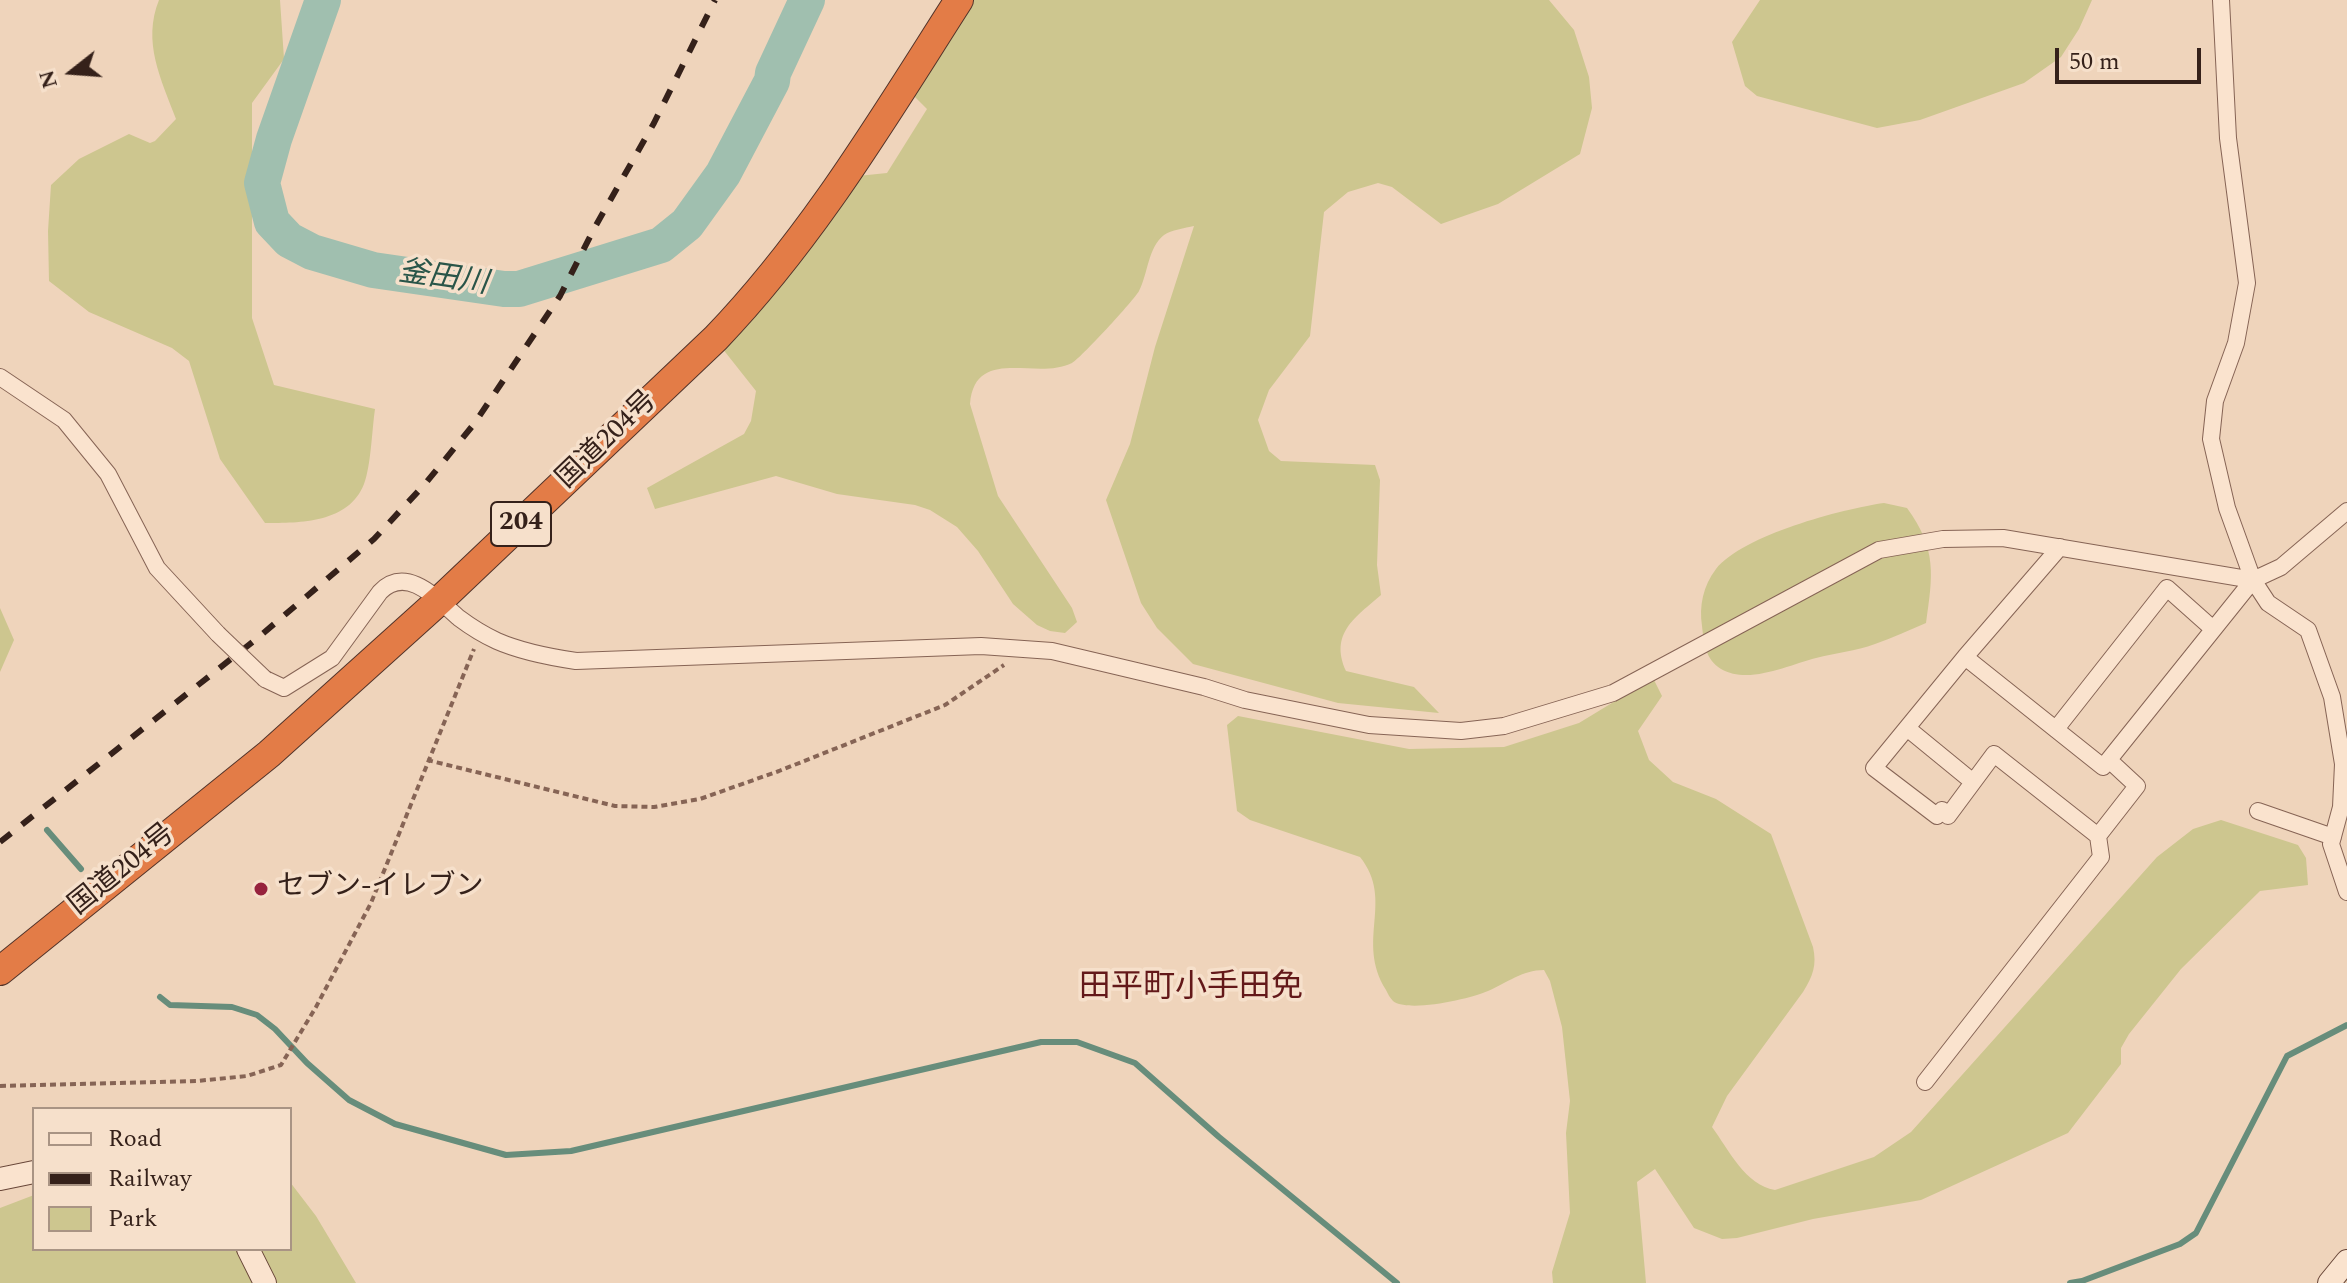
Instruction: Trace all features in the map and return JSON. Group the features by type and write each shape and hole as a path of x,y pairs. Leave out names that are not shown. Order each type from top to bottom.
{"highway":[{"name":"国道204号","path":"0,971 269,754 440,600 746,307 794,249 856,161 959,0"}],"main road":[{"path":"0,1179 32,1172"},
{"path":"249,1251 265,1283"},
{"path":"2329,1283 2347,1261"}],"street":[{"path":"2221,0 2228,138 2247,283 2236,343 2215,401 2211,439 2227,508 2253,580 2268,603 2308,630 2332,697 2343,764 2341,807 2331,844 2347,892"},
{"path":"0,377 64,420 108,474 157,568 265,679 284,688 332,658 387,585 396,581 415,585 481,632 524,651 576,661 981,646 1028,649 1052,651 1204,687 1245,700 1369,725 1461,731 1504,726 1613,693 1879,550 1943,539 2003,538 2253,580"},
{"path":"1965,657 2103,767 2253,580 2281,567 2347,511"},
{"path":"1925,1082 2101,857 2098,836 1994,754 1948,816 1942,810 1937,816 1874,768 2060,547"},
{"path":"2056,729 2167,588 2213,629"},
{"path":"1907,728 1973,782"},
{"path":"2098,836 2137,786 2109,760"},
{"path":"2258,811 2333,837"}],"path":[{"path":"0,1086 197,1081 247,1076 281,1065 316,1007 371,903 481,632"},
{"path":"427,760 615,806 654,807 700,799 945,705 1028,649"}],"green space":[{"path":"159,0 280,0 284,59 252,103 252,318 274,385 375,409 364,484 347,507 322,518 265,523 220,459 189,361 172,348 89,312 49,281 51,185 79,159 129,134 150,143 155,141 176,119 153,46 152,31"},
{"path":"973,0 1549,0 1574,30 1589,77 1592,108 1580,154 1498,204 1441,224 1392,187 1378,183 1348,192 1324,212 1310,336 1269,390 1258,420 1269,451 1281,461 1375,465 1380,480 1377,565 1381,595 1348,627 1341,646 1342,658 1346,671 1414,687 1439,713 1338,703 1193,664 1157,628 1141,603 1106,500 1130,444 1155,347 1194,226 1170,232 1159,240 1139,291 1107,329 1072,363 1058,368 995,370 983,375 974,386 970,404 998,496 1072,608 1077,622 1065,633 1037,625 1013,604 978,551 957,527 930,510 915,505 837,494 776,476 655,509 647,488 744,434 751,421 756,391 722,348 858,176 887,173 927,109 912,94"},
{"path":"1760,0 2092,0 2079,29 2061,57 2024,83 1920,120 1877,128 1757,96 1745,86 1732,42"},
{"path":"1884,503 1907,508 1924,537 1931,576 1926,623 1868,646 1768,672 1744,675 1716,665 1708,655 1701,611 1705,589 1716,569 1748,545 1770,535 1844,511"},
{"path":"0,608 14,640 0,672"},
{"path":"1653,678 1662,696 1638,731 1649,760 1673,782 1716,799 1771,834 1813,947 1814,965 1806,986 1727,1096 1712,1127 1746,1174 1764,1187 1775,1190 1874,1157 1911,1132 2157,857 2193,829 2221,820 2298,845 2306,858 2308,885 2260,891 2181,969 2129,1034 2121,1048 2121,1064 2068,1133 1921,1200 1813,1219 1737,1238 1722,1239 1694,1228 1655,1169 1637,1182 1646,1283 1553,1283 1552,1272 1570,1213 1566,1133 1570,1101 1562,1027 1550,981 1544,970 1522,975 1488,991 1454,1001 1412,1006 1393,1001 1377,972 1373,938 1374,889 1370,873 1360,857 1250,820 1237,811 1227,725 1238,716 1409,749 1504,747 1579,723"},
{"path":"292,1185 316,1216 356,1283 0,1283 0,1208 32,1196 32,1251 292,1251"}],"waterway":[{"name":"釜田川","path":"323,0 274,139 262,183 272,222 289,240 312,252 373,270 504,289 519,289 661,245 687,224 723,174 772,81 807,0"},
{"path":"47,830 81,869"},
{"path":"160,997 170,1005 232,1007 257,1015 349,1100 395,1124 506,1155 571,1151 1041,1042 1077,1042 1135,1063 1219,1137 1397,1283"},
{"path":"2070,1283 2180,1244 2196,1233 2287,1056 2347,1025"}],"railway":[{"path":"0,842 260,636 374,539 425,484 474,424 560,296 654,123 715,0"}],"place":[{"name":"セブン-イレブン","path":"261,889"}],"district":[{"name":"田平町小手田免","path":"1191,990"}]}
